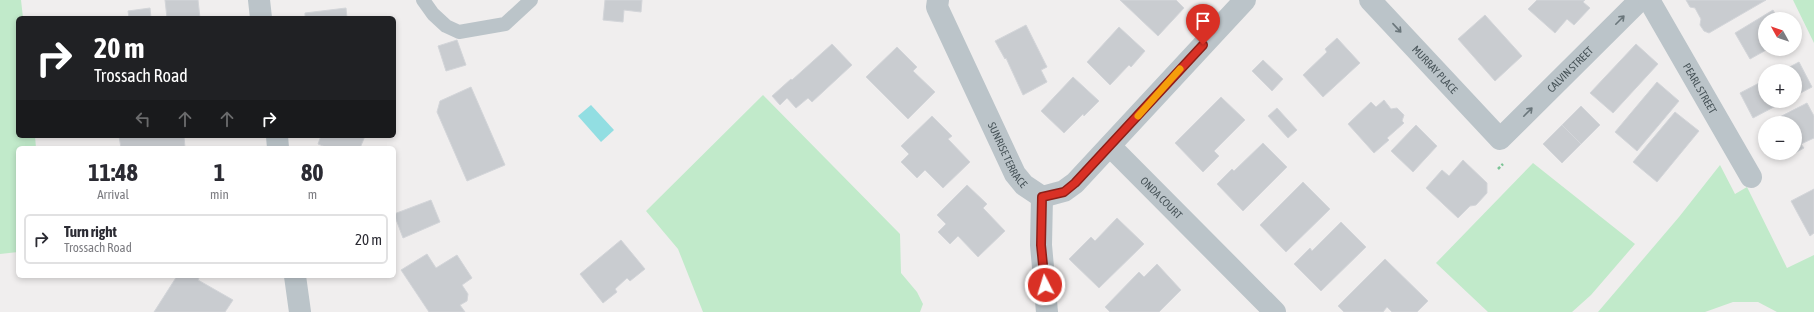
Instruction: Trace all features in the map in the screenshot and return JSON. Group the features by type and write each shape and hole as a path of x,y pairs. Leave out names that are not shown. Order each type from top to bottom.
{"street":[{"path":"259,0 261,16"},
{"name":"SUNRISE TERRACE","path":"938,0 937,7 1015,174 1024,185 1042,197"},
{"path":"1047,312 1041,245 1042,197 1057,194 1070,188 1245,0"},
{"name":"MURRAY PLACE","path":"1370,0 1500,139"},
{"name":"CALVIN STREET","path":"1500,139 1640,0"},
{"name":"PEARL STREET","path":"1649,0 1750,177"},
{"name":"ONDA COURT","path":"1110,146 1275,312"},
{"path":"295,278 300,312"}],"lane":[{"path":"423,0 433,14 446,26 459,32 505,24 531,0"}],"green space":[{"path":"0,0 21,0 23,16 16,16 16,138 35,138 36,146 16,146 16,252 0,254"},
{"path":"1793,0 1814,0 1814,43 1802,18 1802,12 1799,12"},
{"path":"763,95 900,234 901,273 917,292 923,304 920,312 703,312 678,249 646,211"},
{"path":"1533,163 1635,244 1591,295 1572,312 1488,312 1436,263"},
{"path":"1720,165 1735,194 1747,187 1787,268 1814,255 1814,312 1777,312 1758,302 1733,302 1705,312 1598,312 1679,217"}],"water":[{"path":"591,105 614,130 601,142 578,116"}],"building":[{"path":"165,0 198,0 200,16 167,16"},
{"path":"605,0 642,0 641,12 624,10 623,22 603,20"},
{"path":"1120,0 1176,0 1184,8 1158,36"},
{"path":"1537,0 1585,0 1583,2 1590,8 1574,25 1567,19 1555,33 1528,9"},
{"path":"1686,0 1766,0 1709,33 1704,31 1700,25 1701,19 1695,8 1690,7"},
{"path":"150,8 151,16 129,16 128,11"},
{"path":"346,8 347,16 305,16 305,13"},
{"path":"1485,15 1522,56 1495,81 1458,39"},
{"path":"1758,19 1758,55 1750,59 1735,33"},
{"path":"1026,25 1047,67 1041,70 1047,82 1023,95 1006,58 1005,59 995,41"},
{"path":"1119,27 1145,51 1131,67 1129,65 1110,85 1087,62"},
{"path":"1337,38 1360,63 1323,97 1303,75 1327,52 1325,49"},
{"path":"457,40 466,65 446,71 438,46"},
{"path":"832,44 852,65 812,102 808,98 796,108 787,98 780,105 772,96"},
{"path":"1636,44 1658,64 1613,113 1590,93"},
{"path":"897,47 917,67 913,71 935,92 908,119 866,77"},
{"path":"1263,60 1283,79 1272,91 1252,71"},
{"path":"1802,68 1812,87 1802,92"},
{"path":"1073,77 1099,101 1084,116 1083,114 1064,133 1041,111"},
{"path":"1657,82 1679,101 1637,151 1615,132"},
{"path":"1758,84 1758,108 1772,108 1753,118 1740,93"},
{"path":"471,87 505,165 467,181 437,112 440,101"},
{"path":"1221,97 1245,120 1214,151 1219,156 1203,172 1175,143"},
{"path":"1384,100 1391,109 1397,108 1404,115 1402,121 1404,123 1387,138 1389,140 1374,153 1348,124 1371,102 1376,107"},
{"path":"1807,103 1814,116 1814,138 1802,144 1802,116 1782,116 1797,108 1802,108 1802,106"},
{"path":"1581,106 1600,125 1581,144 1562,125"},
{"path":"1277,108 1297,130 1288,138 1268,116"},
{"path":"1675,112 1699,131 1657,182 1633,162"},
{"path":"932,116 952,136 948,139 970,162 943,188 925,170 917,178 901,162 909,154 901,146"},
{"path":"1416,125 1437,146 1413,172 1391,151"},
{"path":"1562,125 1581,144 1562,163 1543,144"},
{"path":"119,138 184,138 185,146 121,146"},
{"path":"320,138 364,138 361,146 323,146 318,144"},
{"path":"1263,143 1287,167 1243,211 1217,184 1232,169 1234,171"},
{"path":"1463,160 1487,183 1487,193 1476,205 1470,206 1458,218 1426,188 1442,170 1449,176"},
{"path":"1303,182 1330,209 1286,252 1260,225"},
{"path":"967,185 987,204 983,208 1005,231 978,257 958,236 950,244 938,232 946,224 937,215"},
{"path":"1814,189 1814,233 1810,236 1791,201"},
{"path":"431,200 440,222 403,238 396,219 396,213"},
{"path":"1117,218 1144,244 1099,288 1069,259 1091,237 1095,241"},
{"path":"1341,222 1366,247 1321,291 1294,264 1310,248 1312,251"},
{"path":"621,240 645,269 630,281 627,278 615,289 617,292 603,303 580,274"},
{"path":"427,254 436,268 457,255 472,278 462,285 468,294 467,301 460,305 465,312 429,312 401,270"},
{"path":"1385,259 1428,301 1417,312 1392,312 1387,307 1383,312 1344,312 1338,306"},
{"path":"1157,264 1181,290 1159,312 1110,312 1105,307 1139,272 1144,277"},
{"path":"176,278 199,278 198,280 233,300 225,312 154,312"}],"slow traffic":[{"path":"1138,116 1180,69"}],"route":[{"path":"1045,285 1041,245 1042,197 1064,192 1070,188 1203,45"}]}
